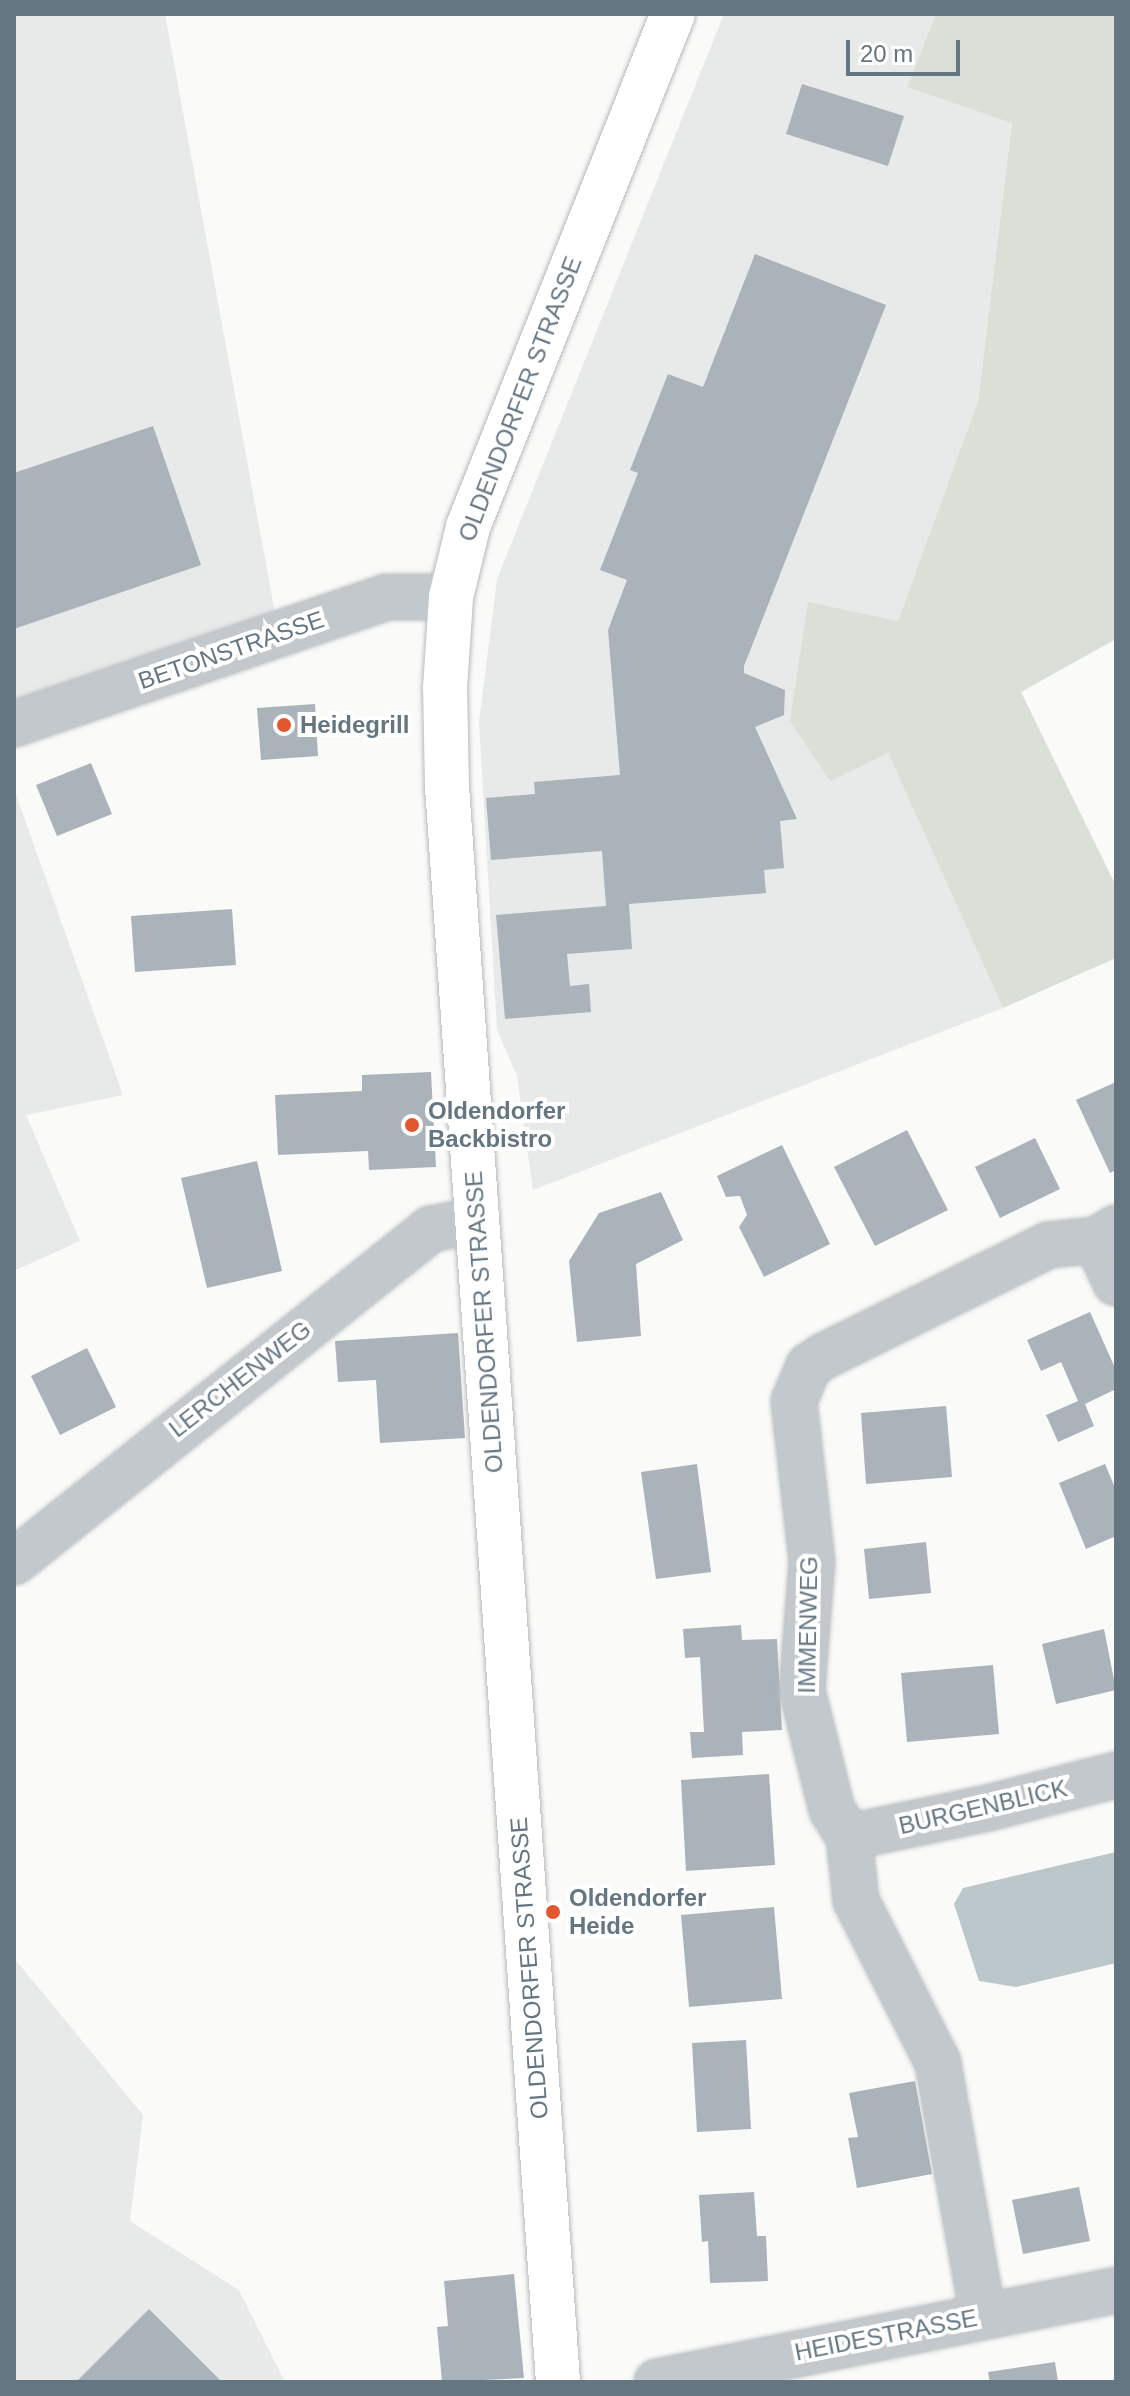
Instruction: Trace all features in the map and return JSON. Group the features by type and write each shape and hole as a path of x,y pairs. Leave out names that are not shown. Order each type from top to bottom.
{"main road":[{"name":"OLDENDORFER STRASSE","path":"558,2382 447,788 445,688 451,597 468,527 673,14"}],"street":[{"name":"BETONSTRASSE","path":"14,724 386,597 451,597"},
{"name":"LERCHENWEG","path":"14,1562 431,1229 477,1220"},
{"name":"IMMENWEG","path":"983,2316 938,2063 856,1901 849,1837 832,1810 802,1691 812,1562 794,1401 799,1382 809,1366 824,1356 1049,1245 1106,1234 1116,1283"},
{"name":"BURGENBLICK","path":"849,1837 988,1808 1116,1775"},
{"name":"HEIDESTRASSE","path":"657,2382 1116,2290"}],"shaded area":[{"path":"14,14 165,14 275,613 14,709"},
{"path":"724,14 936,14 907,87 1012,122 978,401 898,621 809,603 888,753 1003,1008 533,1190 517,1076 497,1030 479,721 497,579"},
{"path":"936,14 1116,14 1116,639 1021,692 1116,886 1116,958 1003,1008 888,753 830,781 790,721 808,602 898,621 978,401 1012,123 907,87"},
{"path":"14,789 123,1095 26,1115 80,1241 14,1271"},
{"path":"1116,1852 1116,1963 1016,1987 979,1981 954,1904 963,1888"},
{"path":"14,1958 143,2115 130,2221 239,2290 285,2382 14,2382"}],"building":[{"path":"802,84 904,116 888,166 786,134"},
{"path":"755,254 886,305 744,666 744,673 785,690 784,715 755,727 797,819 780,821 784,868 764,870 766,893 629,904 632,949 567,954 570,986 589,984 591,1012 505,1019 496,915 606,906 602,851 491,860 486,798 535,794 534,782 620,775 608,630 627,580 600,570 638,473 630,470 668,374 703,387"},
{"path":"153,426 201,565 14,629 14,473"},
{"path":"315,704 318,756 261,760 257,708"},
{"path":"91,763 112,814 57,836 36,785"},
{"path":"232,909 236,965 135,972 131,916"},
{"path":"431,1072 436,1167 369,1170 368,1151 278,1155 275,1095 362,1091 362,1075"},
{"path":"1116,1082 1116,1170 1110,1173 1076,1100"},
{"path":"907,1130 948,1210 875,1246 834,1167"},
{"path":"1035,1138 1060,1189 1000,1218 975,1167"},
{"path":"782,1145 830,1244 764,1277 739,1227 747,1215 740,1196 726,1197 717,1176"},
{"path":"257,1161 282,1271 207,1288 181,1178"},
{"path":"661,1192 683,1240 636,1264 641,1336 577,1342 569,1261 599,1213"},
{"path":"1090,1312 1116,1370 1116,1389 1085,1404 1094,1426 1058,1442 1046,1415 1078,1401 1061,1362 1041,1371 1027,1340"},
{"path":"458,1333 465,1438 380,1443 376,1380 338,1382 335,1341"},
{"path":"87,1348 116,1407 60,1435 31,1376"},
{"path":"946,1406 952,1477 866,1484 861,1413"},
{"path":"697,1464 711,1572 656,1579 641,1472"},
{"path":"1105,1464 1116,1490 1116,1536 1086,1549 1059,1483"},
{"path":"926,1542 931,1593 869,1599 864,1549"},
{"path":"741,1625 742,1640 777,1639 782,1730 742,1732 743,1755 692,1758 690,1732 704,1732 700,1657 685,1658 683,1629"},
{"path":"1104,1629 1116,1690 1056,1704 1042,1644"},
{"path":"993,1665 999,1734 907,1742 901,1673"},
{"path":"769,1774 775,1865 686,1871 681,1780"},
{"path":"774,1907 782,1999 689,2007 681,1915"},
{"path":"746,2040 751,2129 697,2132 692,2043"},
{"path":"915,2081 932,2174 857,2188 848,2138 858,2137 849,2093"},
{"path":"1079,2187 1090,2241 1023,2254 1012,2200"},
{"path":"754,2192 757,2236 766,2236 768,2281 710,2283 708,2241 702,2242 699,2195"},
{"path":"514,2274 524,2378 442,2382 437,2327 448,2326 444,2281"},
{"path":"149,2309 222,2382 76,2382"},
{"path":"1055,2362 1058,2382 990,2382 988,2372"}],"place":[{"name":"Heidegrill","path":"284,725"},
{"name":"Oldendorfer Backbistro","path":"412,1125"},
{"name":"Oldendorfer Heide","path":"553,1912"}]}
